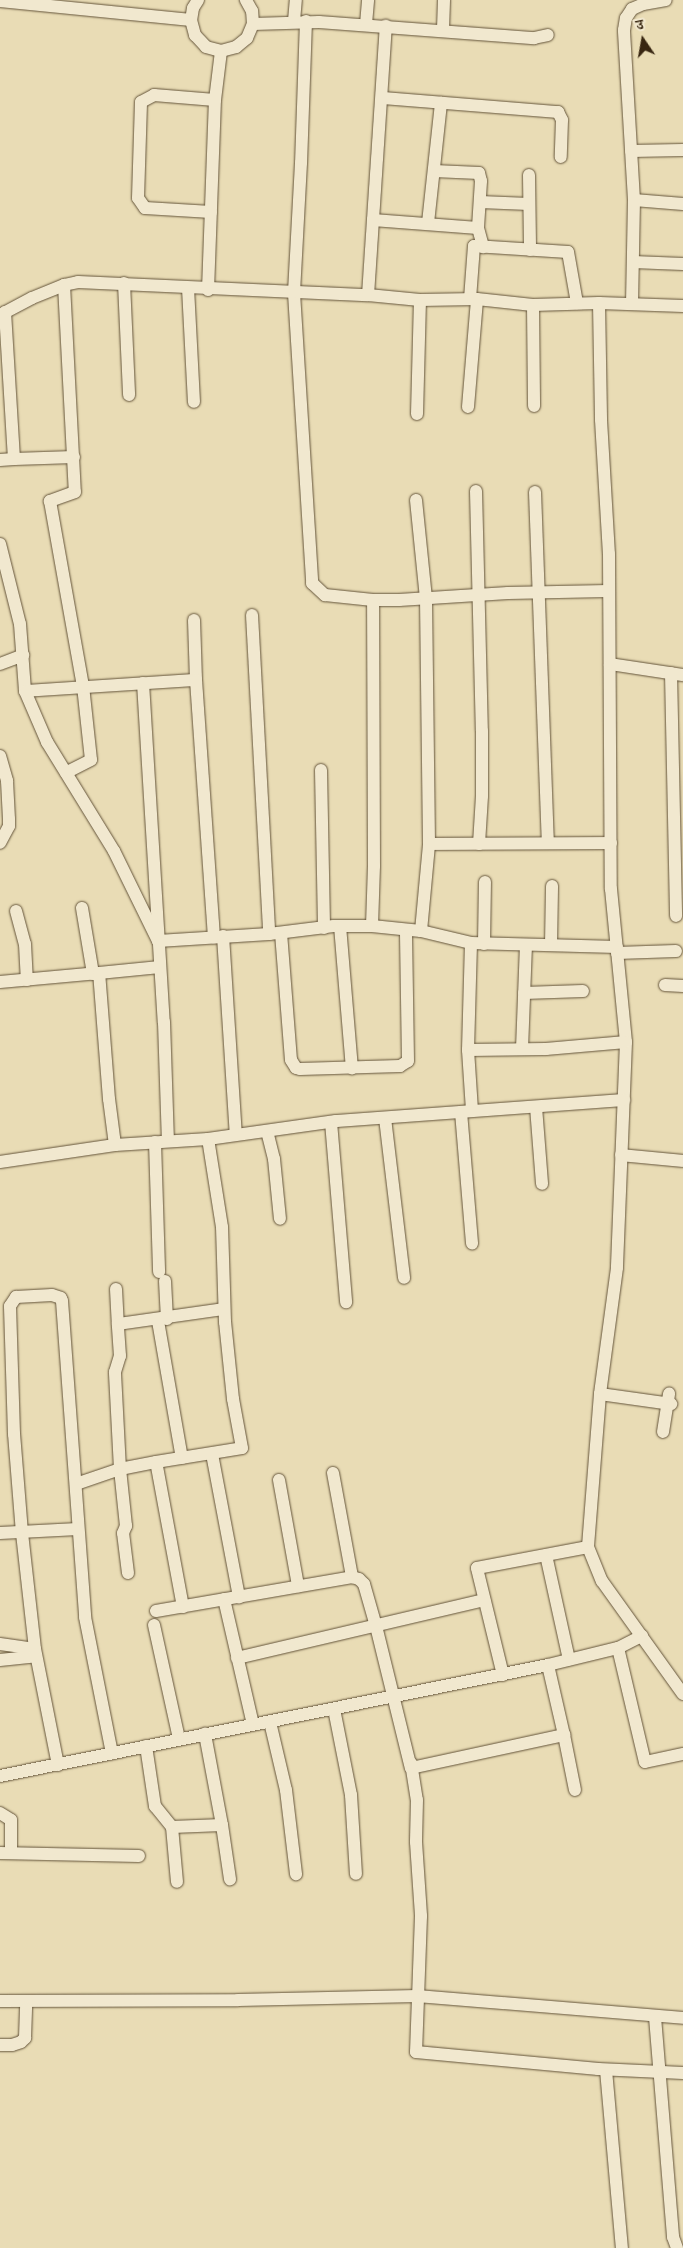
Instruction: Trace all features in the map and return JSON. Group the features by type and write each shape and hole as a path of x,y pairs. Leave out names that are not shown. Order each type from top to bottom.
{"street":[{"path":"198,0 193,8 191,20 195,35 206,46 221,51 236,48 247,38 253,24 252,11 246,0"},
{"path":"296,0 300,21 301,163 294,293 312,583 325,595 372,600 540,592 608,591"},
{"path":"366,24 368,0"},
{"path":"443,29 444,0"},
{"path":"632,304 634,200 624,30 626,18 632,9 643,4 666,0"},
{"path":"0,1 191,20"},
{"path":"253,24 300,21 443,29 534,38 548,34"},
{"path":"368,295 383,98 386,26"},
{"path":"208,290 215,100 221,51"},
{"path":"211,212 146,208 138,198 138,179 141,102 154,95 215,100"},
{"path":"383,98 558,112 562,120 560,157"},
{"path":"428,223 441,103"},
{"path":"631,151 683,150"},
{"path":"434,171 479,173 480,202 478,228 483,247"},
{"path":"529,175 530,250"},
{"path":"634,200 683,204"},
{"path":"480,202 529,204"},
{"path":"373,220 478,228"},
{"path":"468,407 474,299 474,246 568,252 577,303"},
{"path":"633,262 683,264"},
{"path":"14,459 6,390 3,314 32,298 64,285 78,282 124,283 208,290 368,295 420,300 474,299 533,305 599,303 683,306"},
{"path":"124,283 129,395"},
{"path":"64,285 75,492 50,502 83,686 91,760 66,773"},
{"path":"188,288 194,402"},
{"path":"417,414 420,300"},
{"path":"599,303 610,664 611,889 626,1042 617,1268 600,1394 588,1547 602,1581 683,1694"},
{"path":"533,305 534,406"},
{"path":"0,460 74,456"},
{"path":"476,491 482,758 479,844"},
{"path":"535,492 548,844"},
{"path":"416,500 426,598 426,722 429,844 421,931"},
{"path":"0,544 20,624 25,690 47,742 114,851 158,941"},
{"path":"372,600 374,866 372,926"},
{"path":"252,615 275,933 293,1065 300,1069 352,1068 400,1066 408,1061 406,930"},
{"path":"194,620 196,680 236,1135"},
{"path":"0,664 22,655"},
{"path":"610,664 677,674 676,916"},
{"path":"25,690 196,680"},
{"path":"143,682 168,1141"},
{"path":"0,756 7,781 9,820 9,826 0,843"},
{"path":"321,770 324,928"},
{"path":"429,844 611,843"},
{"path":"484,944 485,882"},
{"path":"551,945 552,886"},
{"path":"82,908 96,973 115,1145"},
{"path":"16,911 25,944 27,980"},
{"path":"340,926 352,1068"},
{"path":"158,941 275,933 340,926 372,926 421,931 471,943 551,945 676,952"},
{"path":"471,943 467,1112 472,1244"},
{"path":"522,1049 526,945"},
{"path":"0,982 160,967"},
{"path":"665,985 683,986"},
{"path":"524,993 583,991"},
{"path":"468,1050 522,1049 626,1042"},
{"path":"0,1162 115,1145 208,1138 331,1122 624,1100"},
{"path":"536,1107 542,1184"},
{"path":"385,1118 404,1278"},
{"path":"331,1122 346,1302"},
{"path":"266,1131 274,1159 280,1219"},
{"path":"76,1484 120,1469 242,1448 233,1399 224,1310 222,1227 208,1138"},
{"path":"155,1142 162,1276 162,1320 182,1458"},
{"path":"621,1155 683,1161"},
{"path":"116,1289 120,1356 115,1372 120,1469 126,1526 123,1533 128,1573"},
{"path":"58,1765 35,1652 22,1533 14,1434 10,1306 16,1297 52,1295 61,1298 62,1301 85,1617 112,1753"},
{"path":"118,1324 162,1320 224,1310"},
{"path":"600,1394 669,1400 663,1432"},
{"path":"212,1454 239,1597"},
{"path":"156,1462 183,1607"},
{"path":"333,1473 352,1577"},
{"path":"279,1480 298,1586"},
{"path":"0,1532 22,1533 78,1530"},
{"path":"502,1675 477,1568 588,1547"},
{"path":"546,1555 569,1660"},
{"path":"156,1611 352,1577 364,1584 411,1764 417,1800 416,1842 421,1916 416,2052 606,2070 683,2073"},
{"path":"224,1600 253,1725"},
{"path":"237,1658 484,1600"},
{"path":"154,1626 180,1740"},
{"path":"0,1776 394,1698 548,1665 618,1648 642,1636"},
{"path":"0,1644 35,1652"},
{"path":"618,1648 645,1762 683,1754"},
{"path":"0,1660 35,1652"},
{"path":"548,1665 575,1790"},
{"path":"334,1710 351,1795 356,1874"},
{"path":"270,1722 286,1790 296,1874"},
{"path":"205,1734 230,1879"},
{"path":"411,1764 412,1768 564,1735"},
{"path":"146,1746 156,1806 172,1827 177,1882"},
{"path":"0,1812 11,1820 6,1853 139,1856"},
{"path":"172,1827 222,1825"},
{"path":"0,2001 417,1996 683,2018"},
{"path":"0,2052 0,2045 17,2043 25,2038 26,2001"},
{"path":"655,2017 658,2073 673,2237 677,2248"},
{"path":"606,2070 622,2248"}]}
